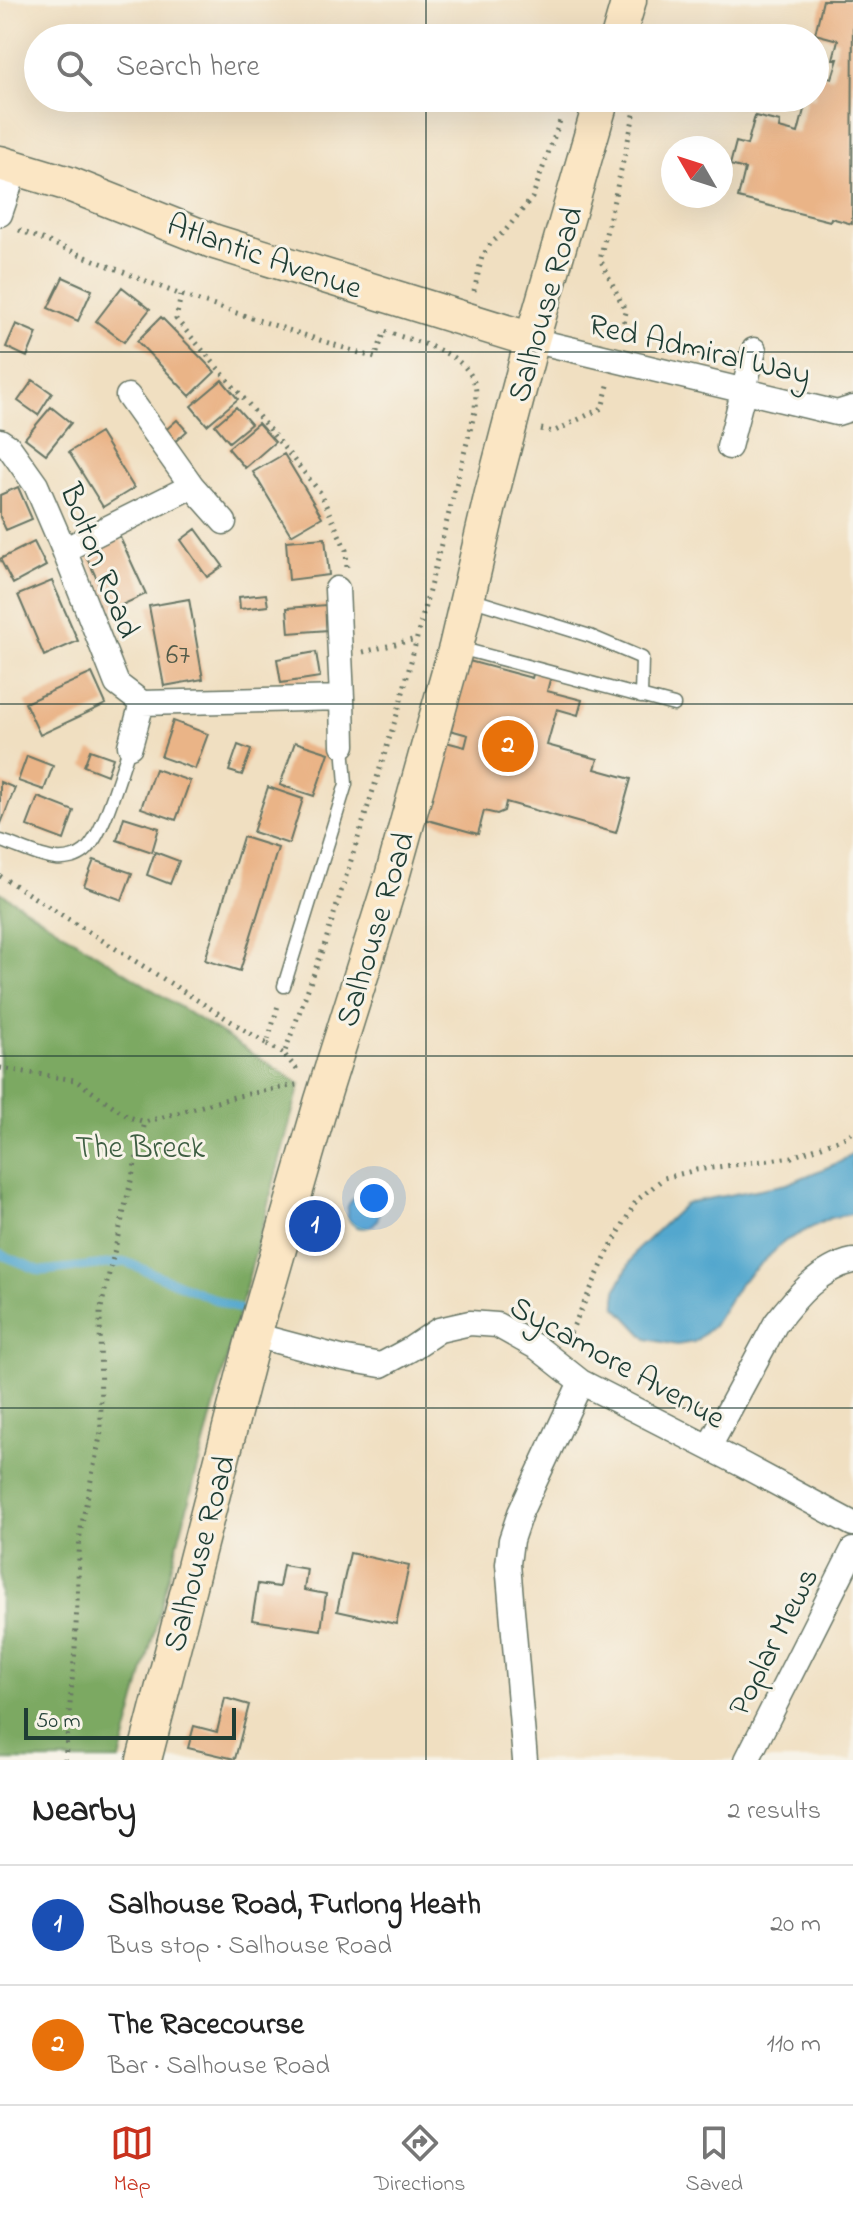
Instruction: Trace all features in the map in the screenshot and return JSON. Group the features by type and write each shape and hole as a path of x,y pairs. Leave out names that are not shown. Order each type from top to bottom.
{"street":[{"path":"622,24 629,0"},
{"name":"Salhouse Road","path":"144,1760 254,1335 311,1092 392,877 456,647 532,340 598,112"},
{"path":"7,221 8,165"},
{"name":"Atlantic Avenue","path":"8,165 69,184 215,242 532,340"},
{"name":"Red Admiral Way","path":"532,340 837,413 853,408"},
{"path":"729,447 754,350"},
{"path":"128,396 192,486 224,522"},
{"name":"Bolton Road","path":"0,441 9,447 36,485 117,684 142,703"},
{"path":"64,550 192,486"},
{"path":"337,589 343,745"},
{"path":"130,746 142,703 342,698"},
{"path":"709,1447 776,1323 788,1307 818,1279 841,1264 853,1261"},
{"name":"Sycamore Avenue","path":"254,1335 381,1365 439,1330 470,1323 497,1325 538,1348 581,1382 853,1524"},
{"path":"525,1760 508,1564 511,1540 520,1513 581,1382"},
{"name":"Poplar Mews","path":"747,1760 853,1550"}],"lane":[{"path":"467,598 590,636 642,658 641,697"},
{"path":"456,647 674,705"},
{"path":"284,986 346,784 343,745"},
{"path":"1,841 54,859 72,858 83,853 93,842 101,825 130,746"}],"path":[{"path":"482,257 532,198 563,112"},
{"path":"626,312 600,259 635,112"},
{"path":"7,221 181,295 375,358 385,331 455,357 468,369 476,388 475,411 399,708 325,943 284,1054"},
{"path":"181,295 176,319 320,492 346,550 347,585 337,589"},
{"path":"553,432 602,408"},
{"path":"340,659 417,638"},
{"path":"0,876 284,1054 311,1092"},
{"path":"267,1044 284,986"},
{"path":"0,1068 75,1080 129,1117 145,1122 238,1096 311,1092"},
{"path":"65,1760 75,1649 80,1533 101,1432 100,1312 145,1122"},
{"path":"557,1363 607,1254 636,1201 664,1178 696,1170 792,1157 853,1132"}],"green space":[{"name":"The Breck","path":"0,892 300,1084 120,1760 0,1760"}],"water":[{"path":"853,1153 853,1214 830,1218 785,1241 740,1283 713,1326 694,1342 677,1345 647,1339 616,1306 616,1290 636,1251 686,1203 787,1184 840,1162"},
{"path":"363,1196 375,1200 379,1212 375,1224 363,1228 351,1224 347,1212 351,1200"}],"building":[{"path":"823,0 853,0 852,224 738,198 745,169 733,166 736,142 747,145 755,116 780,122 779,128 798,133 803,112 829,112 829,77 832,78 838,59 833,59 838,40 829,38 829,24 817,24"},
{"path":"63,277 92,290 78,321 48,308"},
{"path":"122,287 150,309 124,342 96,321"},
{"path":"161,317 215,372 190,396 137,341"},
{"path":"16,324 37,333 27,357 6,347"},
{"path":"33,380 52,393 38,415 18,401"},
{"path":"222,380 238,399 207,425 191,406"},
{"path":"51,407 71,423 46,454 25,438"},
{"path":"236,407 251,424 229,442 215,425"},
{"path":"177,420 187,431 171,445 161,434"},
{"path":"258,423 275,442 245,468 228,448"},
{"path":"100,433 134,488 103,507 69,452"},
{"path":"284,454 322,517 291,535 253,472"},
{"path":"18,487 32,519 6,530 0,517 0,495"},
{"path":"196,529 223,566 207,577 181,540"},
{"path":"118,533 146,594 111,610 83,549"},
{"path":"325,538 329,575 289,580 286,541"},
{"path":"34,542 46,566 13,584 0,559"},
{"path":"52,581 78,641 44,656 18,595"},
{"path":"266,594 268,606 240,609 239,597"},
{"path":"189,599 203,679 164,686 149,606"},
{"path":"326,605 328,630 289,633 287,608"},
{"path":"316,652 320,677 281,683 277,659"},
{"path":"469,661 532,678 534,671 551,676 547,691 582,700 578,715 557,709 547,745 598,759 595,769 631,779 616,833 506,802 504,811 497,814 484,811 478,834 424,819 446,742 465,747 468,735 450,730"},
{"path":"92,673 106,704 40,735 25,703"},
{"path":"173,721 208,734 195,769 161,757"},
{"path":"295,742 329,753 314,796 280,785"},
{"path":"238,745 251,750 242,775 229,771"},
{"path":"90,750 113,758 107,775 84,766"},
{"path":"27,756 53,766 44,790 18,781"},
{"path":"155,769 190,781 176,820 141,808"},
{"path":"0,782 15,788 0,826"},
{"path":"268,787 303,799 289,844 253,832"},
{"path":"38,797 74,811 64,840 27,826"},
{"path":"124,817 159,828 152,852 117,840"},
{"path":"243,837 278,848 240,971 205,960"},
{"path":"155,852 179,861 170,884 147,875"},
{"path":"94,860 132,873 122,900 84,886"},
{"path":"350,1553 409,1566 396,1624 337,1611"},
{"path":"283,1565 307,1569 304,1590 326,1594 321,1630 252,1620 258,1584 279,1587"},
{"path":"225,1698 249,1705 235,1759 188,1748 194,1726 217,1732"}],"waterway":[{"path":"0,1254 41,1271 126,1262 240,1310"}],"place":[{"name":"The Racecourse","path":"508,746"},
{"name":"Salhouse Road, Furlong Heath","path":"315,1226"}]}
